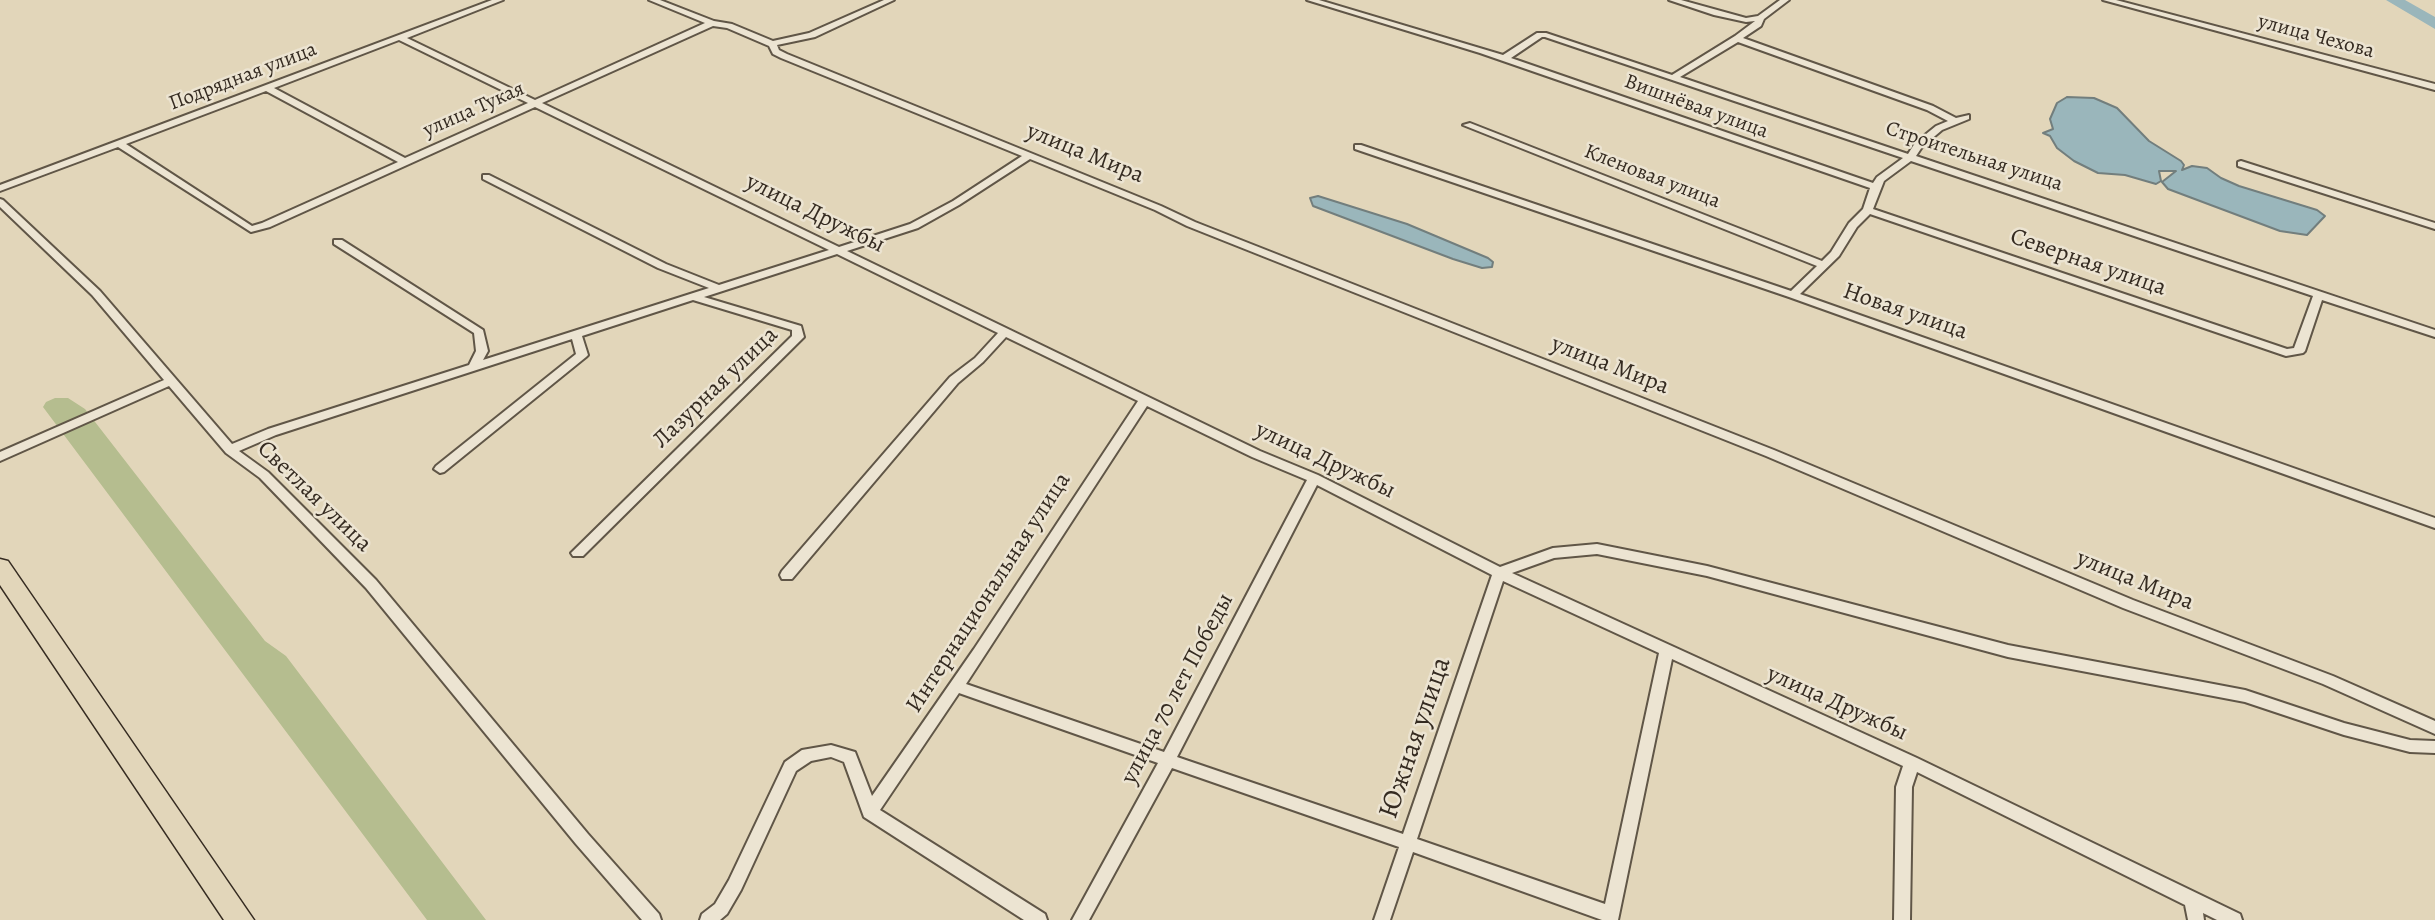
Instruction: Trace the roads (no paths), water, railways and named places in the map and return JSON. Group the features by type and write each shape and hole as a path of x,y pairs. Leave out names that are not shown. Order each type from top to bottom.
{"main road":[{"path":"0,567 240,920"}],"street":[{"name":"Подрядная улица","path":"0,188 499,0"},
{"path":"653,0 772,44 812,36 890,0"},
{"name":"Вишнёвая улица","path":"1311,0 1506,58 1875,187"},
{"path":"1673,0 1746,20 1759,18 1785,0"},
{"name":"улица Чехова","path":"2107,0 2435,87"},
{"path":"1674,77 1738,38 1758,24 1759,18"},
{"name":"улица Тукая","path":"118,143 251,229 712,23"},
{"name":"Строительная улица","path":"1506,58 1543,34 2435,334"},
{"name":"улица Дружбы","path":"399,37 842,250 1256,454 1314,478 1499,572 1912,763 2234,920"},
{"path":"1738,38 1745,43 1930,107 1955,121"},
{"name":"улица Мира","path":"772,44 776,52 784,56 1158,208 1203,229 1770,453 2128,604 2328,680 2435,728"},
{"path":"266,87 405,162"},
{"path":"1793,295 1835,254 1853,225 1868,210 1880,179 1911,157 1918,145 1939,128 1966,117"},
{"name":"Кленовая улица","path":"1467,125 1823,265"},
{"name":"Новая улица","path":"1358,147 1793,295 2435,523"},
{"path":"230,450 272,432 914,226 1028,156"},
{"path":"2241,164 2435,226"},
{"path":"486,177 662,265 720,289"},
{"name":"Светлая улица","path":"0,202 96,293 230,450 264,475 370,584 582,839 653,920"},
{"name":"Северная улица","path":"1868,210 2294,354"},
{"path":"338,242 479,332 482,351 474,367"},
{"path":"2294,354 2299,351 2319,294"},
{"name":"Лазурная улица","path":"578,552 799,337 797,328 692,297"},
{"path":"788,575 954,380 979,360 1006,331"},
{"path":"440,469 582,355 576,334"},
{"path":"3,456 171,381"},
{"name":"Интернациональная улица","path":"870,812 1145,399"},
{"name":"улица 70 лет Победы","path":"1080,920 1168,760 1314,478"},
{"path":"1499,572 1553,553 1597,549 1707,571 2008,651 2245,696 2344,729 2410,746 2435,747"},
{"name":"Южная улица","path":"1382,920 1499,572"},
{"path":"956,686 1407,843 1610,917 1666,651"},
{"path":"708,920 721,909 735,885 790,767 807,755 831,751 850,757 870,812 1039,920"},
{"path":"1902,920 1904,787 1912,763"},
{"path":"2193,900 2196,920"}],"water":[{"path":"2067,97 2094,98 2117,108 2149,141 2181,161 2184,165 2182,170 2192,166 2207,168 2239,186 2317,210 2325,216 2307,235 2280,231 2168,189 2162,182 2176,171 2159,171 2161,181 2156,184 2125,175 2098,173 2074,161 2057,148 2050,136 2043,133 2053,129 2050,119 2057,103"},
{"path":"1318,196 1407,224 1488,258 1493,262 1492,267 1482,268 1453,259 1313,206 1310,198"}],"waterway":[{"path":"2394,0 2435,24"}]}
